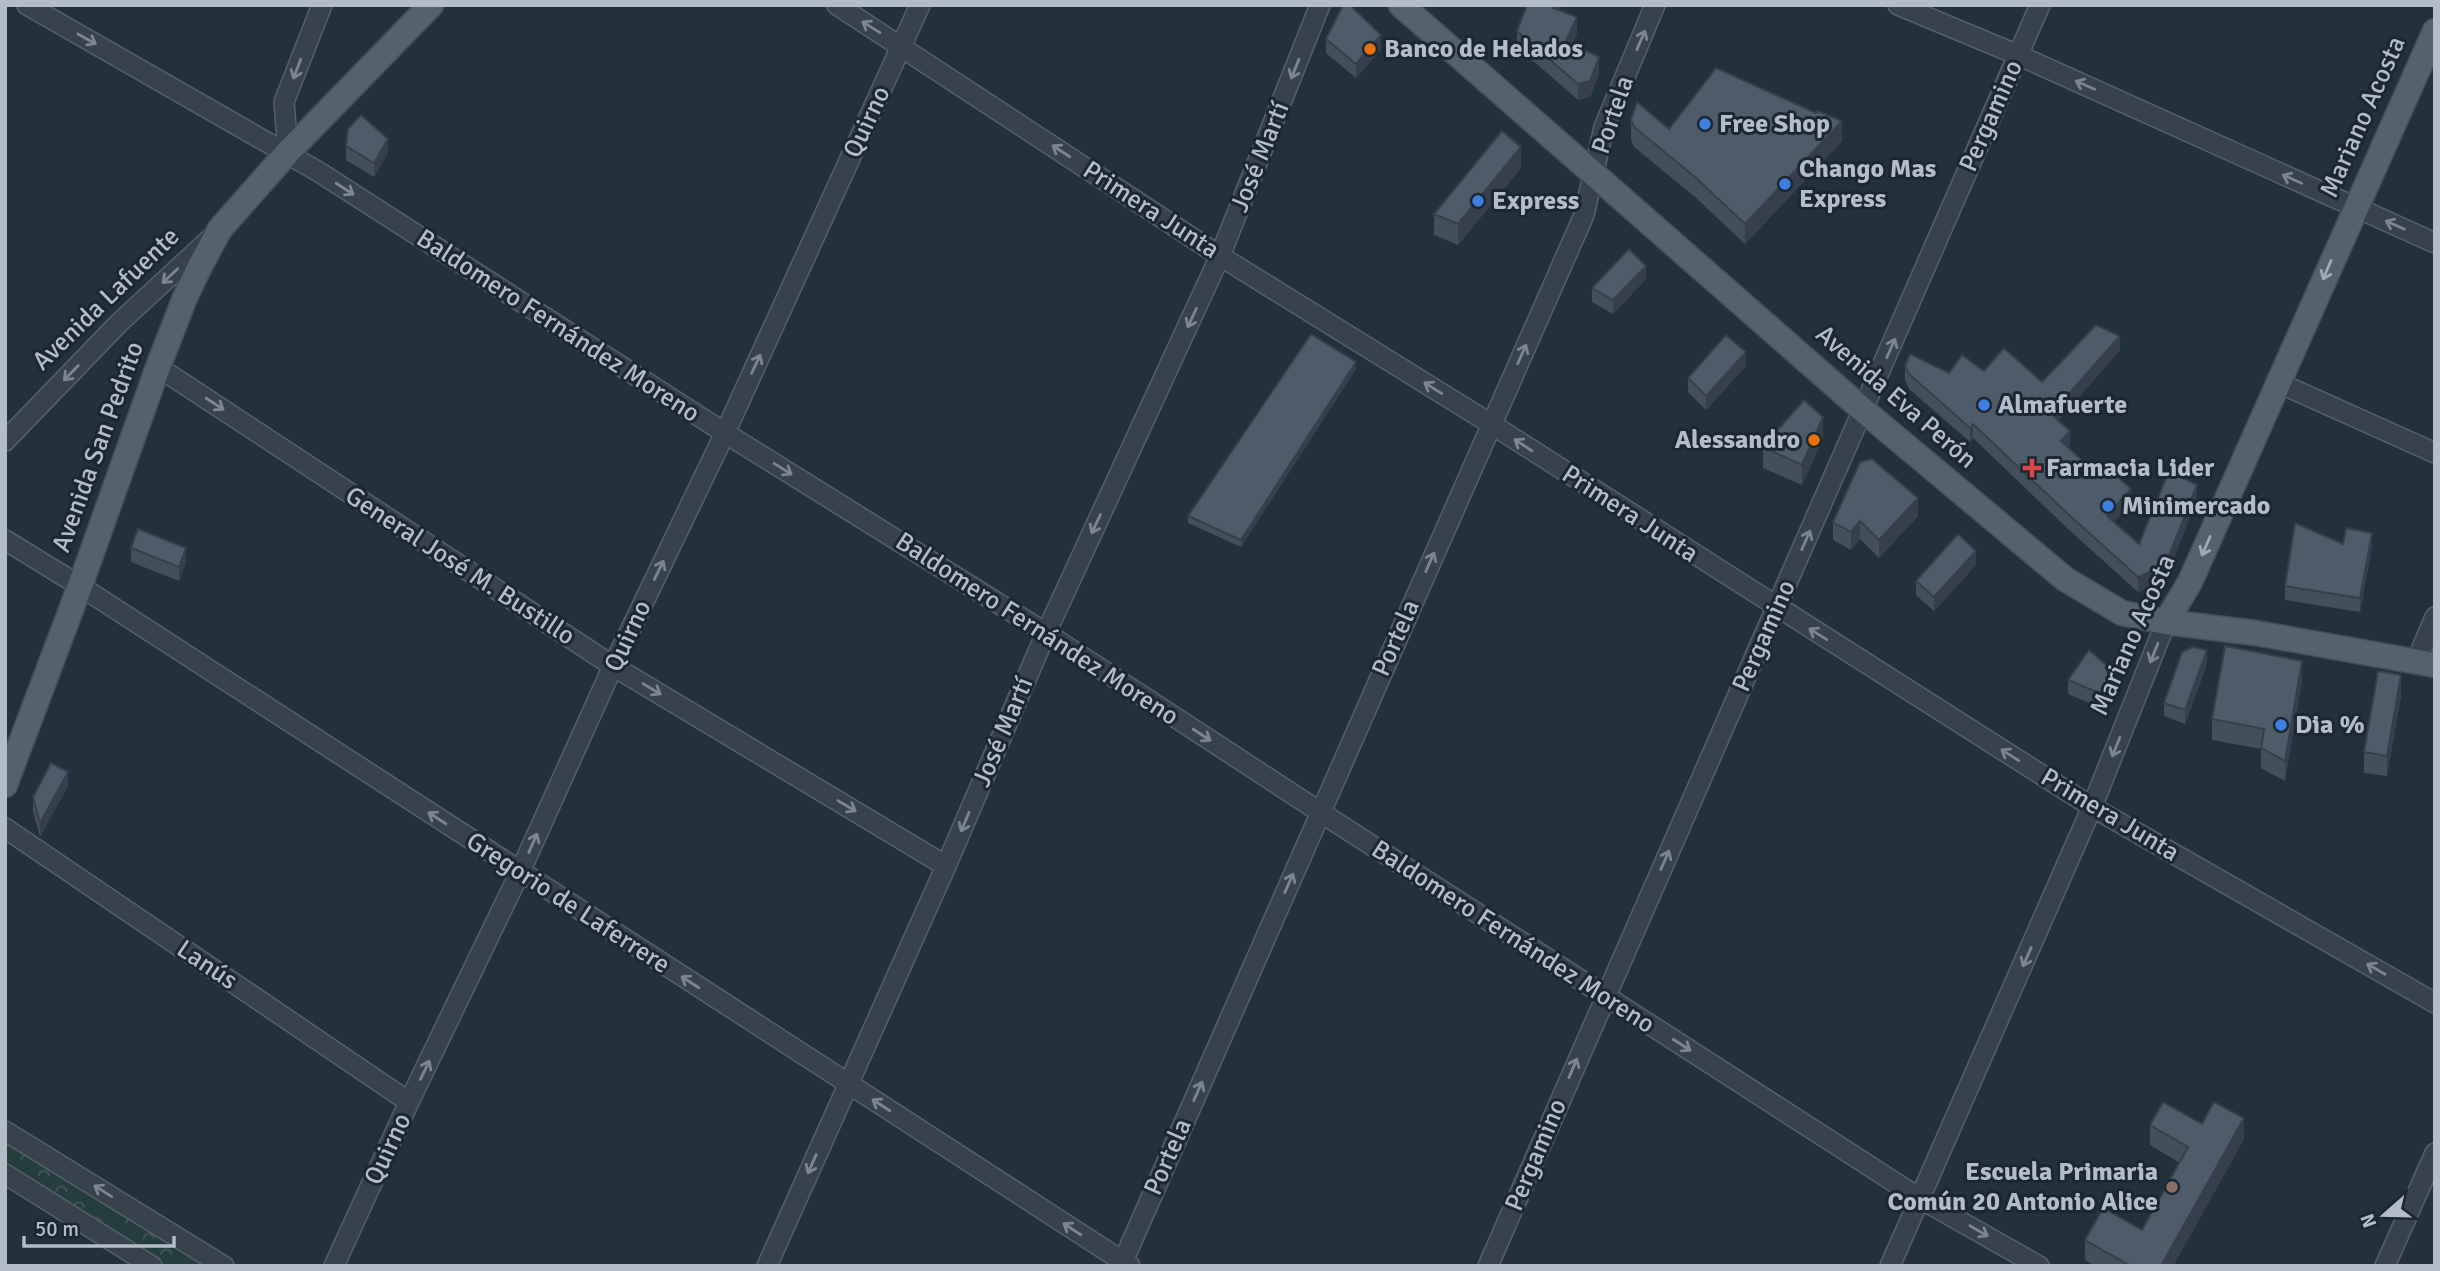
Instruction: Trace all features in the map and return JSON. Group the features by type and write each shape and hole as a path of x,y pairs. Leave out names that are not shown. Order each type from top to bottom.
{"main road":[{"path":"288,152 431,5"},
{"name":"Avenida Eva Perón","path":"1401,5 1863,410 2065,579 2122,613 2425,663"},
{"name":"Mariano Acosta","path":"2166,622 2190,582 2435,31"},
{"name":"Avenida San Pedrito","path":"5,785 184,300 220,229 288,152"}],"street":[{"name":"Baldomero Fernández Moreno","path":"27,5 288,152 725,433 1046,633 1919,1198 2039,1266"},
{"path":"288,152 284,102 322,5"},
{"name":"Primera Junta","path":"837,5 1220,256 2092,807 2435,1003"},
{"name":"Quirno","path":"334,1266 409,1102 520,872 613,666 725,433 920,5"},
{"name":"José Martí","path":"767,1266 946,866 1046,633 1220,256 1320,5"},
{"name":"Portela","path":"1125,1264 1320,812 1584,215 1604,127 1656,5"},
{"path":"1898,5 2018,55 2435,243"},
{"name":"Pergamino","path":"1488,1266 2040,5"},
{"name":"Avenida Lafuente","path":"5,441 118,323 220,229"},
{"name":"General José M. Bustillo","path":"158,367 613,666 946,866"},
{"path":"2279,383 2435,453"},
{"name":"Gregorio de Laferrere","path":"5,540 1125,1264"},
{"path":"2425,663 2435,617"},
{"name":"Mariano Acosta","path":"1889,1266 2092,807 2166,622"},
{"name":"Lanús","path":"5,828 409,1102"},
{"path":"5,1131 224,1266"},
{"path":"2385,1266 2435,1153"},
{"path":"5,1174 152,1266"}],"green space":[{"path":"5,1139 207,1266 166,1266 5,1164"}],"building":[{"path":"1343,5 1350,5 1381,35 1356,64 1326,39"},
{"path":"1527,5 1555,5 1553,8 1577,17 1566,41 1599,57 1590,81 1578,84 1517,31"},
{"path":"1716,68 1816,113 1818,111 1842,121 1745,224 1695,177 1634,127 1631,120 1637,102 1669,129"},
{"path":"361,115 388,139 374,163 346,146 348,129"},
{"path":"1502,131 1521,147 1458,224 1434,214"},
{"path":"1629,249 1646,266 1613,300 1592,288"},
{"path":"2096,325 2120,336 2051,414 2070,431 2061,441 2101,478 2108,468 2131,489 2107,516 2139,544 2169,471 2197,485 2165,566 2138,577 1973,424 1970,428 1909,374 1905,366 1910,354 1949,373 1962,355 1984,371 2004,348 2042,382"},
{"path":"1311,334 1356,362 1241,540 1188,516"},
{"path":"1726,335 1746,352 1706,396 1688,378"},
{"path":"1804,400 1823,417 1802,465 1763,447"},
{"path":"1872,459 1918,498 1879,540 1860,521 1851,532 1833,522 1860,462"},
{"path":"2295,523 2343,544 2346,528 2372,533 2360,598 2285,586"},
{"path":"138,529 186,548 179,567 131,548"},
{"path":"1958,534 1976,551 1934,597 1916,581"},
{"path":"2225,646 2302,661 2285,761 2261,748 2264,729 2212,719"},
{"path":"2193,647 2207,650 2185,710 2164,703 2182,652"},
{"path":"2089,650 2106,665 2110,681 2104,695 2068,680"},
{"path":"2378,671 2401,675 2387,756 2364,752"},
{"path":"51,763 68,772 40,823 33,797"},
{"path":"2163,1102 2202,1124 2214,1102 2244,1118 2161,1266 2131,1266 2085,1240 2103,1208 2142,1230 2188,1147 2150,1125"}],"place":[{"name":"Banco de Helados","path":"1370,49"},
{"name":"Free Shop","path":"1705,124"},
{"name":"Chango Mas Express","path":"1785,184"},
{"name":"Express","path":"1478,201"},
{"name":"Almafuerte","path":"1984,405"},
{"name":"Alessandro","path":"1814,440"},
{"name":"Farmacia Lider","path":"2032,468"},
{"name":"Minimercado","path":"2108,506"},
{"name":"Dia %","path":"2281,725"},
{"name":"Escuela Primaria Común 20 Antonio Alice","path":"2172,1187"}]}
